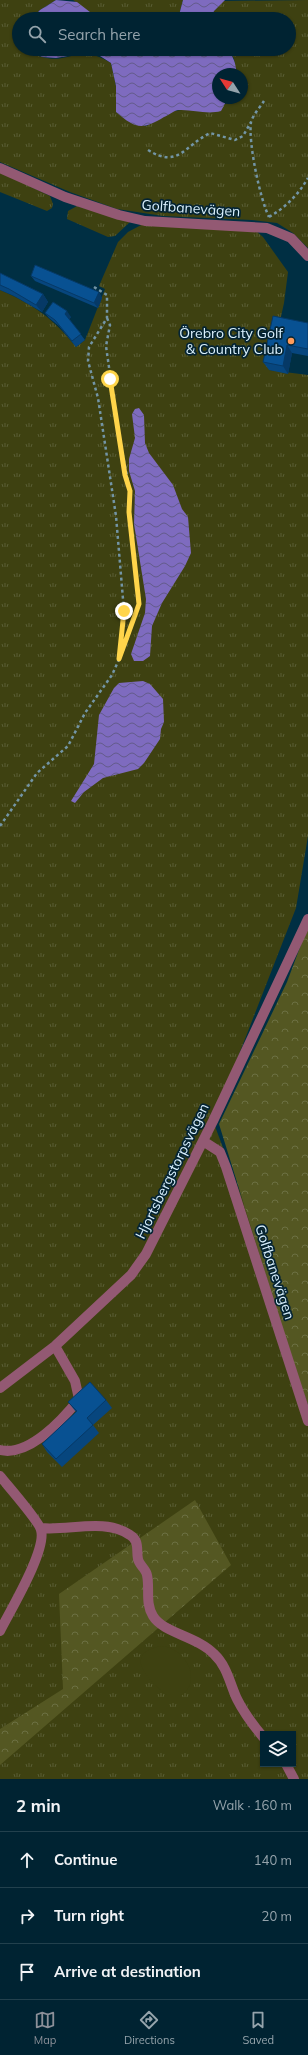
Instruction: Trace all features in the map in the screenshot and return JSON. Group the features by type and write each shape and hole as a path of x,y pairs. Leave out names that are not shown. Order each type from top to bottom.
{"street":[{"name":"Golfbanevägen","path":"0,168 65,197 119,215 145,221 267,228 291,238 308,256"},
{"name":"Hjortsbergstorpsvägen","path":"0,1388 55,1346 131,1275 146,1254 203,1141 308,919"},
{"name":"Golfbanevägen","path":"203,1141 220,1152 222,1157 308,1421"},
{"path":"0,1450 5,1451 29,1445 62,1420 79,1399 74,1381 55,1346"},
{"path":"0,1476 41,1528 43,1540 36,1559 0,1631"},
{"path":"41,1528 58,1530 102,1526 132,1535 138,1545 138,1560 147,1573 148,1603 154,1617 163,1627 202,1643 215,1655 227,1672 238,1700 247,1716 260,1733"},
{"path":"288,1767 294,1779"}],"path":[{"path":"148,150 157,156 168,158 178,156 210,133 235,140 243,136 264,100"},
{"path":"251,121 257,178 263,206 269,217 267,228"},
{"path":"269,217 294,198 308,178"},
{"path":"0,826 37,773 68,746 85,713 112,675 139,604 129,512 130,491 118,431 106,346 110,325 107,318 107,296 94,286"},
{"path":"107,318 89,348 88,361 101,412 116,516 124,611 119,659"}],"green space":[{"path":"0,0 56,0 38,12 12,12 12,56 38,56 52,59 70,56 100,57 111,63 116,86 116,112 146,126 174,111 226,104 248,104 248,68 235,68 232,56 296,56 296,12 214,12 223,1 308,0 308,248 293,233 277,223 252,220 163,216 117,209 70,192 0,162"},
{"path":"73,0 183,0 180,12 89,12"},
{"path":"0,172 50,196 53,204 52,208 47,211 0,192"},
{"path":"77,206 130,222 115,236 108,237 67,219 68,211"},
{"path":"143,224 255,230 263,237 288,272 284,303 269,370 308,375 308,836 296,908 213,1121 245,1206 293,1363 308,1405 308,1779 0,1779 0,290 23,301 42,313 68,337 76,347 85,340 105,289 99,286 118,242 128,232"},
{"path":"308,926 308,1405 293,1363 219,1124 287,982"},
{"path":"195,1500 231,1565 0,1765 0,1729 63,1689 59,1594"},
{"path":"162,1646 178,1652 184,1658 188,1666 191,1674 191,1682 181,1696 168,1696 147,1676 142,1668 141,1661 143,1655 149,1650"}],"water":[{"path":"56,0 77,2 90,12 38,12"},
{"path":"183,0 225,0 214,12 180,12"},
{"path":"40,56 68,56 56,58 42,57"},
{"path":"100,56 232,56 236,67 212,68 212,104 225,104 221,111 205,112 178,110 144,126 138,126 128,122 116,112 116,86 111,63"},
{"path":"139,408 144,415 145,443 149,453 173,485 182,509 188,517 191,553 185,566 162,603 152,626 150,656 143,661 134,661 131,654 145,613 146,599 134,524 135,491 129,471 129,459 135,438 132,414 135,409"},
{"path":"143,681 150,684 163,699 164,722 161,729 160,739 144,763 138,769 103,778 84,792 75,803 71,801 94,764 99,715 114,688 119,683"}],"building":[{"path":"35,265 99,292 94,303 31,276"},
{"path":"0,273 43,294 36,305 0,285"},
{"path":"53,302 67,311 65,314 81,334 72,341 55,320 45,313"},
{"name":"Örebro City Golf & Country Club","path":"273,316 308,323 308,349 287,345 283,366 263,362"},
{"path":"90,1382 106,1400 87,1418 93,1425 56,1459 42,1444 77,1411 68,1402"}],"place":[{"name":"Örebro City Golf & Country Club","path":"291,341"}],"route":[{"path":"110,379 125,475 130,491 129,512 132,550 139,604 119,659 124,611"}]}
